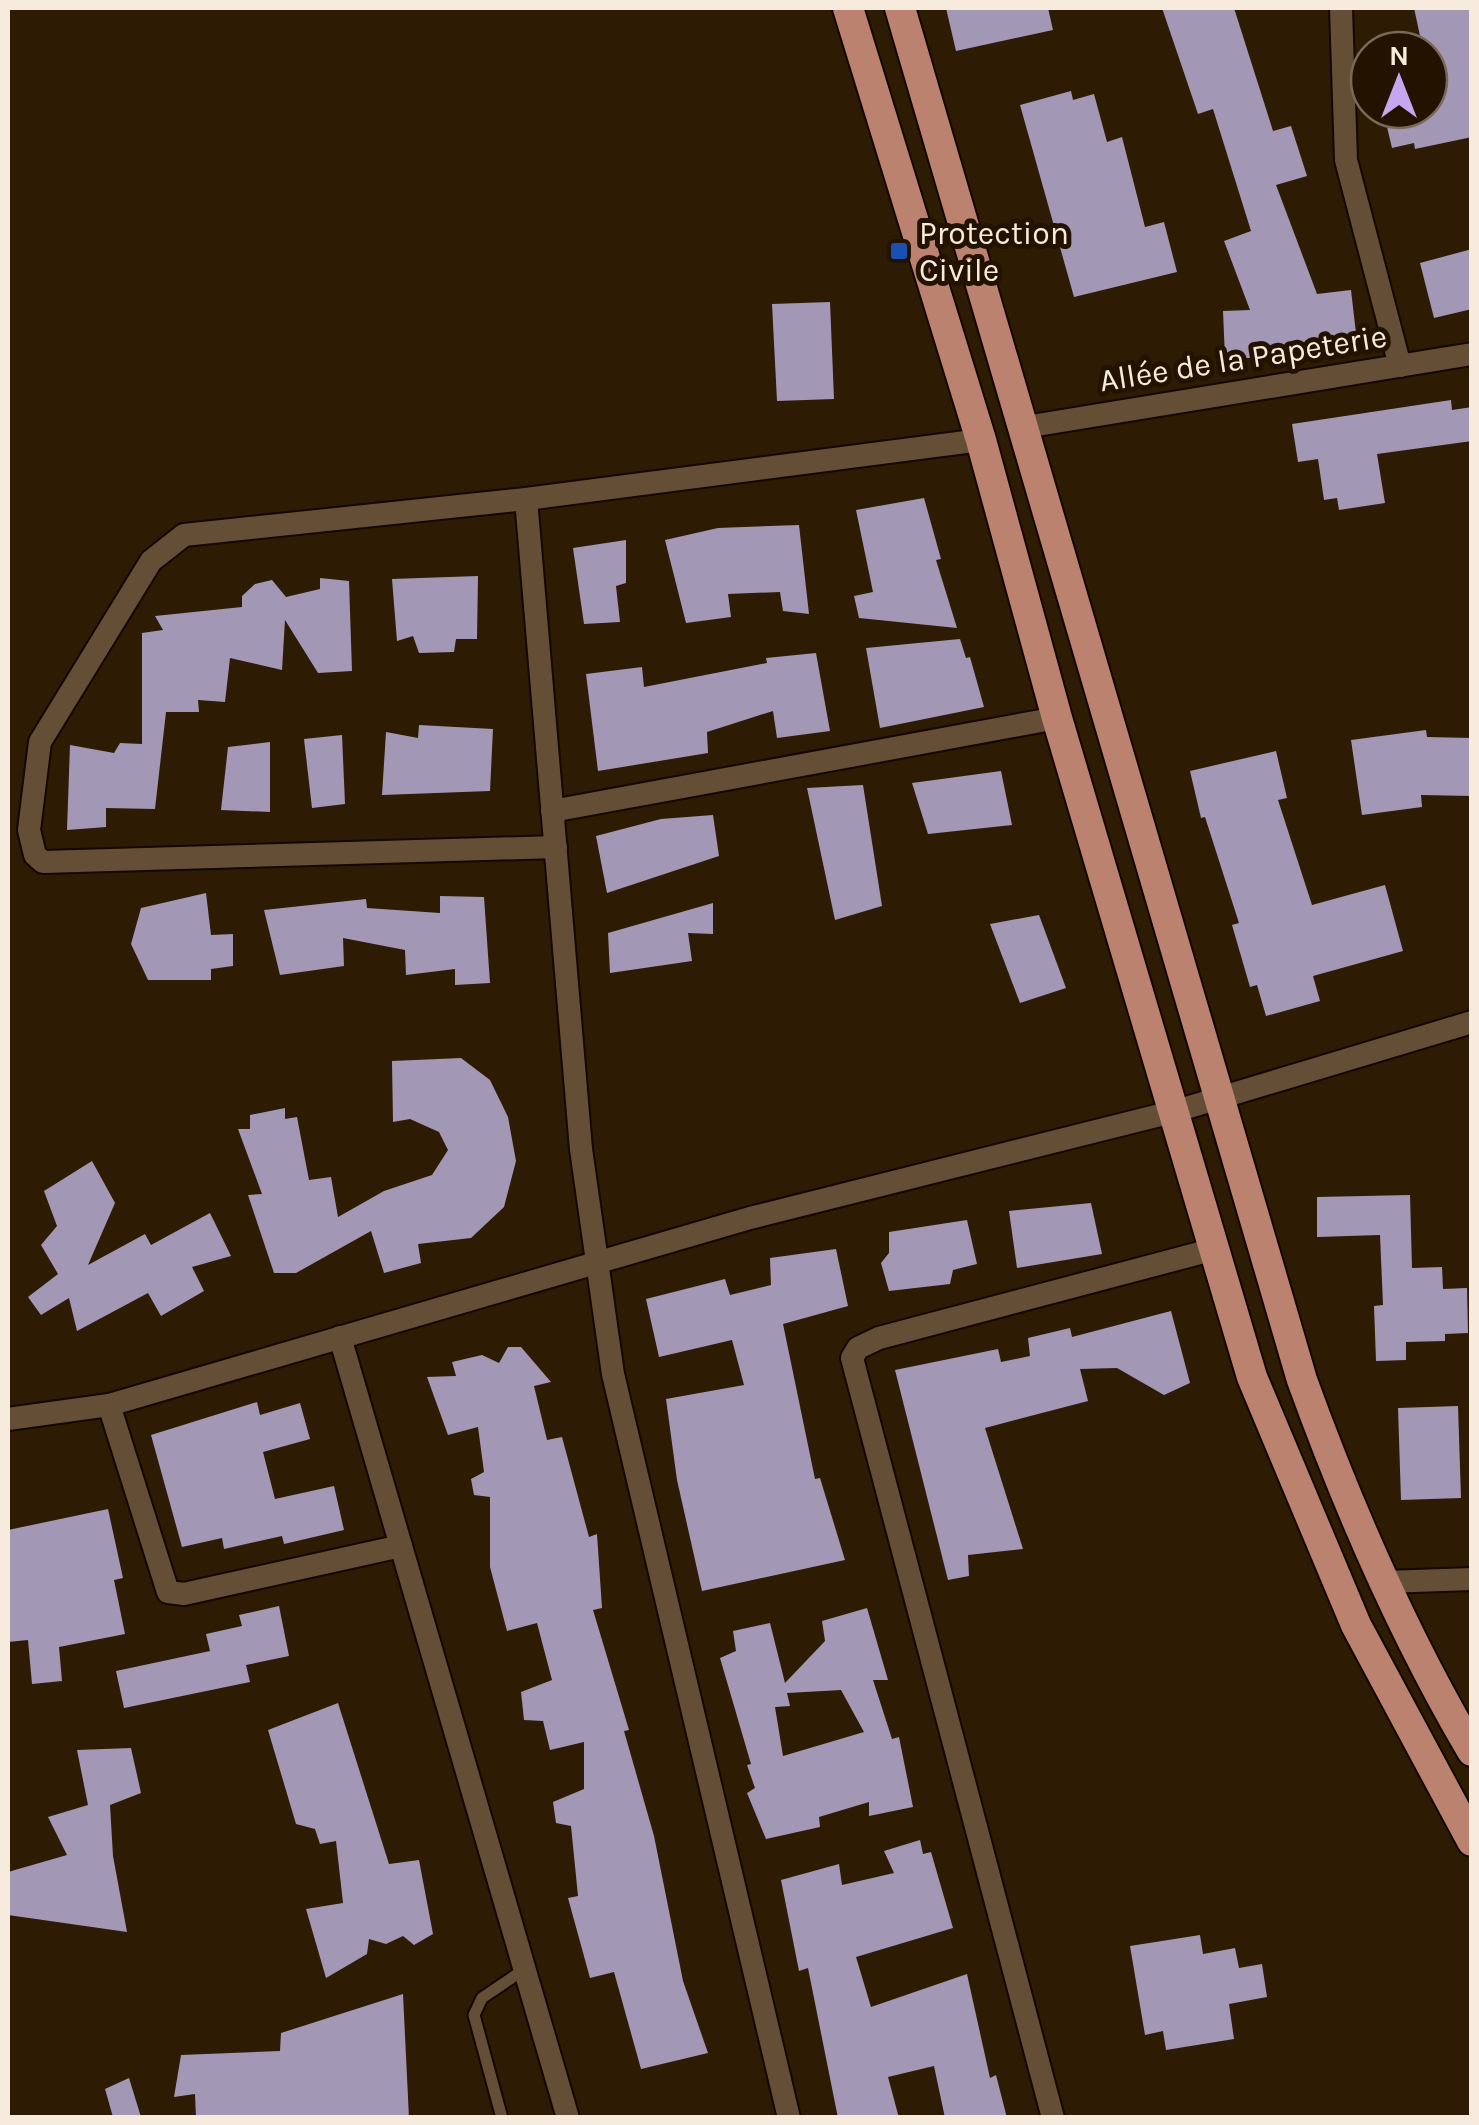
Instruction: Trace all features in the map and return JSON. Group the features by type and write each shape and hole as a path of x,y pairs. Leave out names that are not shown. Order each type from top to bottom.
{"main road":[{"path":"848,8 981,440 1057,718 1252,1377 1356,1625 1472,1840"},
{"path":"900,8 1302,1380 1336,1472 1385,1582 1472,1750"}],"street":[{"path":"1341,8 1346,160 1400,366"},
{"name":"Allée de la Papeterie","path":"1025,427 1472,354"},
{"path":"556,847 56,864 35,855 30,830 40,742 151,561 168,544 208,530 526,499 981,440"},
{"path":"526,499 595,1262 613,1374 789,2118"},
{"path":"552,811 1057,718"},
{"path":"8,1418 109,1405 595,1262 920,1173 1176,1112 1472,1022"},
{"path":"1052,2118 852,1358 858,1348 879,1338 1216,1249"},
{"path":"340,1337 568,2118"},
{"path":"109,1405 168,1592 194,1592 401,1546"},
{"path":"1385,1582 1472,1578"}],"lane":[{"path":"502,2118 474,2015 482,1998 524,1969"}],"building":[{"path":"946,8 1048,8 1053,30 956,51"},
{"path":"1162,8 1234,8 1273,131 1291,126 1307,176 1276,185 1317,294 1351,290 1358,351 1294,358 1225,358 1223,311 1250,310 1224,241 1251,231 1213,109 1198,114"},
{"path":"1414,8 1472,8 1472,137 1415,149 1414,143 1392,148 1388,130 1449,130 1449,30 1419,30"},
{"path":"1071,91 1073,100 1094,94 1107,142 1122,137 1145,227 1164,222 1177,272 1074,297 1020,105"},
{"path":"1472,249 1472,309 1434,318 1420,263"},
{"path":"830,302 834,399 777,401 772,304"},
{"path":"1451,400 1452,410 1472,407 1472,441 1377,454 1385,503 1339,510 1337,498 1324,500 1318,459 1298,462 1292,424"},
{"path":"924,498 941,559 936,560 957,628 859,618 854,596 873,592 856,510"},
{"path":"799,525 809,614 783,611 780,592 728,594 731,617 686,623 665,540 718,528"},
{"path":"626,540 626,583 616,586 620,622 584,624 573,548"},
{"path":"478,576 477,639 456,639 454,652 419,653 413,636 397,641 392,579"},
{"path":"320,578 349,581 352,671 318,673 285,620 282,670 230,658 225,702 198,700 199,712 166,712 155,809 106,808 106,827 67,830 70,745 114,753 120,743 142,744 142,633 163,630 155,616 242,607 242,596 255,584 272,580 286,597 320,589"},
{"path":"960,639 966,658 970,657 984,707 880,728 866,648"},
{"path":"816,653 830,731 777,738 773,711 707,732 708,753 598,771 586,674 642,667 644,687 767,663 766,658"},
{"path":"419,725 493,729 490,791 382,795 386,732 418,738"},
{"path":"1426,730 1427,737 1472,738 1472,796 1421,795 1422,807 1362,815 1351,740"},
{"path":"342,735 345,804 312,808 304,739"},
{"path":"270,742 270,812 221,810 228,747"},
{"path":"1276,751 1287,798 1278,800 1312,905 1385,885 1403,951 1313,976 1320,1001 1266,1016 1257,985 1250,987 1232,925 1239,923 1205,817 1201,818 1190,771"},
{"path":"1001,771 1012,825 928,834 912,783"},
{"path":"863,785 882,906 835,920 807,788"},
{"path":"713,815 719,856 607,893 596,836 661,819"},
{"path":"206,893 211,935 233,934 233,966 211,969 211,980 148,980 131,944 141,908"},
{"path":"440,896 484,897 490,983 455,985 455,969 406,975 405,950 343,938 344,966 280,975 264,910 366,899 367,908 440,913"},
{"path":"713,903 713,934 688,933 692,961 610,973 608,933"},
{"path":"1039,915 1066,988 1020,1003 990,924"},
{"path":"461,1058 490,1080 508,1117 516,1161 504,1207 471,1238 418,1244 421,1263 384,1273 371,1231 296,1273 274,1273 248,1195 262,1194 238,1129 250,1129 250,1115 285,1108 285,1119 297,1117 309,1180 331,1177 338,1217 384,1191 432,1175 448,1150 439,1132 410,1119 393,1122 392,1061"},
{"path":"92,1161 115,1203 88,1265 145,1234 151,1245 210,1213 231,1256 192,1267 204,1291 161,1316 148,1293 77,1331 69,1298 41,1315 28,1297 58,1274 41,1245 57,1226 44,1191"},
{"path":"1410,1195 1412,1268 1442,1267 1443,1289 1467,1288 1468,1333 1445,1334 1445,1341 1406,1342 1406,1360 1376,1361 1374,1306 1383,1305 1380,1235 1317,1237 1317,1197"},
{"path":"1091,1203 1102,1254 1017,1268 1009,1211"},
{"path":"967,1220 977,1264 953,1270 950,1284 889,1291 881,1263 889,1253 889,1232"},
{"path":"836,1249 848,1306 783,1324 815,1479 820,1478 845,1560 702,1591 677,1480 666,1399 744,1385 732,1340 659,1357 646,1299 725,1279 730,1295 771,1285 770,1258"},
{"path":"1171,1311 1190,1383 1164,1395 1117,1368 1080,1369 1088,1401 985,1428 1023,1549 968,1555 969,1576 948,1580 895,1370 998,1349 1001,1362 1030,1356 1028,1338 1070,1328 1072,1337"},
{"path":"508,1347 521,1347 551,1382 534,1386 547,1440 562,1437 589,1537 597,1534 602,1608 593,1610 629,1730 624,1731 654,1836 683,1981 708,2053 641,2069 614,1972 590,1978 568,1898 578,1896 571,1826 556,1823 553,1802 584,1789 584,1742 550,1750 543,1721 524,1720 521,1692 552,1680 537,1623 507,1631 490,1567 490,1497 474,1495 471,1479 484,1472 478,1427 448,1435 427,1377 456,1376 452,1362 482,1355 499,1363"},
{"path":"257,1402 260,1415 300,1403 310,1439 263,1452 275,1499 334,1486 344,1530 284,1544 282,1536 224,1549 222,1538 182,1547 151,1435"},
{"path":"1458,1406 1461,1498 1401,1500 1398,1408"},
{"path":"108,1509 123,1578 114,1580 125,1634 59,1647 62,1681 32,1684 28,1640 8,1642 8,1530"},
{"path":"279,1606 289,1656 246,1665 250,1682 124,1708 116,1671 210,1651 206,1634 242,1626 239,1615"},
{"path":"867,1608 888,1680 873,1680 892,1739 899,1737 913,1807 869,1816 869,1802 819,1817 820,1827 766,1839 747,1793 755,1788 747,1765 751,1764 720,1658 736,1651 733,1631 770,1623 785,1683 825,1641 822,1621","holes":["841,1690 864,1732 783,1756 775,1707 790,1706 787,1693"]},
{"path":"338,1703 389,1864 419,1860 433,1934 414,1945 403,1936 386,1944 369,1939 367,1954 326,1978 306,1909 343,1903 336,1841 320,1844 315,1829 296,1824 268,1730"},
{"path":"131,1748 141,1793 110,1805 113,1856 127,1932 8,1915 8,1872 67,1855 48,1817 88,1805 77,1750"},
{"path":"920,1840 923,1854 931,1852 953,1928 856,1957 871,2007 967,1974 990,2078 996,2075 1007,2118 945,2118 934,2066 888,2077 899,2118 838,2118 808,1968 799,1971 781,1880 839,1864 842,1885 894,1873 884,1851"},
{"path":"1200,1935 1203,1954 1235,1948 1239,1968 1262,1964 1267,1997 1229,2004 1234,2039 1166,2050 1163,2031 1145,2035 1130,1946"},
{"path":"403,1994 409,2118 196,2118 195,2094 174,2097 181,2055 280,2051 281,2033"},
{"path":"129,2078 141,2117 113,2117 105,2089"}],"place":[{"name":"Protection Civile","path":"899,251"}]}
